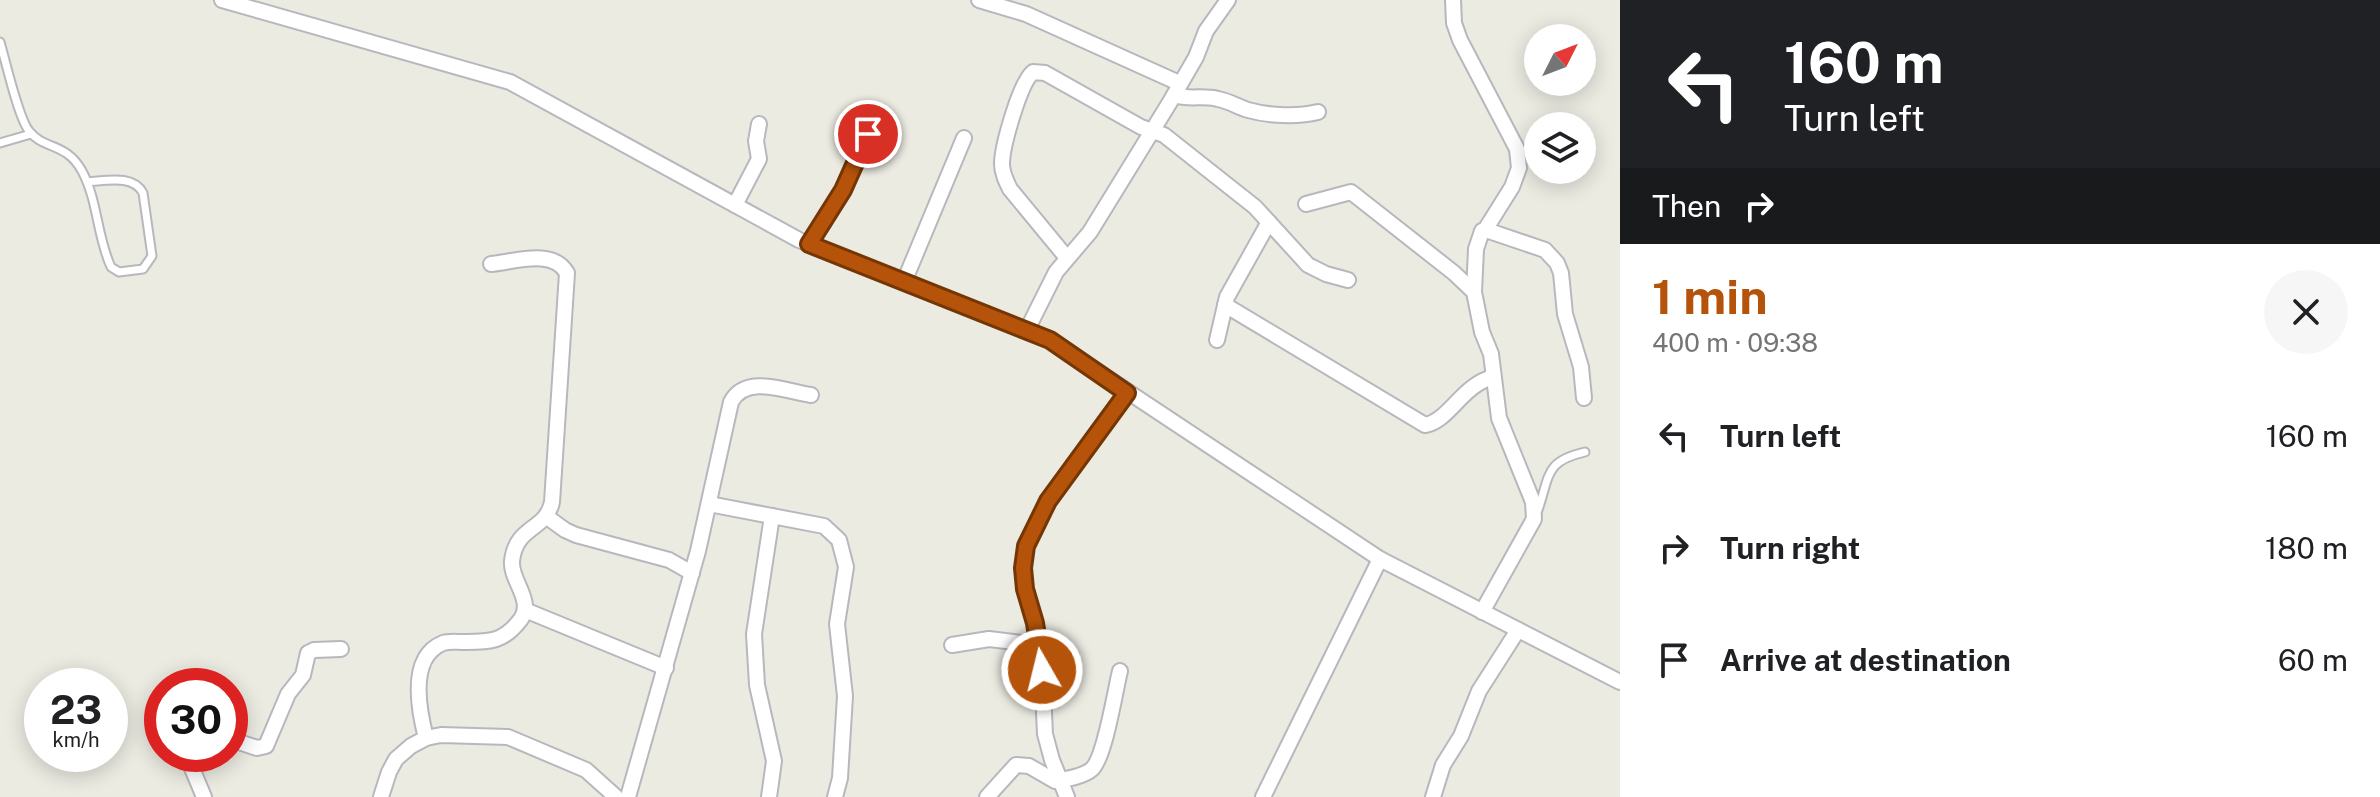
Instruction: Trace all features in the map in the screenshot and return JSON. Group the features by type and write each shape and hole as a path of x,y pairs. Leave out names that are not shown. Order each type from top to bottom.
{"street":[{"path":"222,0 510,82 809,244 1050,340 1380,559 1620,682"},
{"path":"979,0 1008,4 1176,89 1184,98 1222,99 1247,110 1272,115 1318,112"},
{"path":"1027,330 1056,272 1090,232 1196,57 1206,31 1228,0"},
{"path":"1453,0 1454,23 1460,40 1508,129 1519,168 1512,187 1480,233 1474,292 1482,332 1491,354 1499,418 1533,502 1534,519 1482,612"},
{"path":"1067,258 1010,189 1004,176 1002,163 1005,147 1033,72 1045,73 1141,127 1153,130 1255,207 1308,265 1348,280"},
{"path":"809,244 843,190 877,114"},
{"path":"735,205 759,159 756,141 759,124"},
{"path":"904,282 964,138"},
{"path":"1306,204 1351,192 1474,292"},
{"path":"1217,340 1233,284 1269,222"},
{"path":"1485,230 1545,250 1557,263 1561,273 1565,314 1581,367 1584,398"},
{"path":"426,738 419,711 420,677 425,661 434,649 447,642 501,639 522,617 524,601 513,571 513,556 524,533 547,517 552,502 567,273 559,264 537,258 491,264"},
{"path":"1225,305 1425,425 1435,422 1472,386 1493,377"},
{"path":"628,797 692,573 731,402 736,392 750,385 811,395"},
{"path":"1067,797 1045,734 1039,645 1023,568 1026,546 1048,501 1127,393"},
{"path":"709,504 824,526 832,531 844,552 845,578 837,624 845,696 844,733 835,797"},
{"path":"769,797 774,761 757,685 754,634 772,516"},
{"path":"547,517 576,535 669,560 692,573"},
{"path":"1263,797 1380,559"},
{"path":"525,610 666,668"},
{"path":"1433,797 1443,765 1461,736 1479,691 1518,630"},
{"path":"952,645 989,639 1039,645"},
{"path":"248,745 257,748 266,746 288,694 303,675 308,653 341,649"},
{"path":"987,797 1016,765 1023,764 1049,779 1060,780 1084,774 1098,761 1120,671"},
{"path":"381,797 396,759 411,746 441,735 508,737 586,770 616,797"},
{"path":"194,772 204,797"}],"lane":[{"path":"0,42 26,127 31,134 66,150 80,167 111,267 119,272 143,269 152,256 140,187 130,181 87,182"},
{"path":"0,143 31,134"},
{"path":"1534,519 1553,466 1565,457 1585,452"}],"route":[{"path":"868,134 843,190 809,244 1050,340 1127,393 1048,501 1026,546 1023,568 1025,589 1035,623 1042,670"}]}
